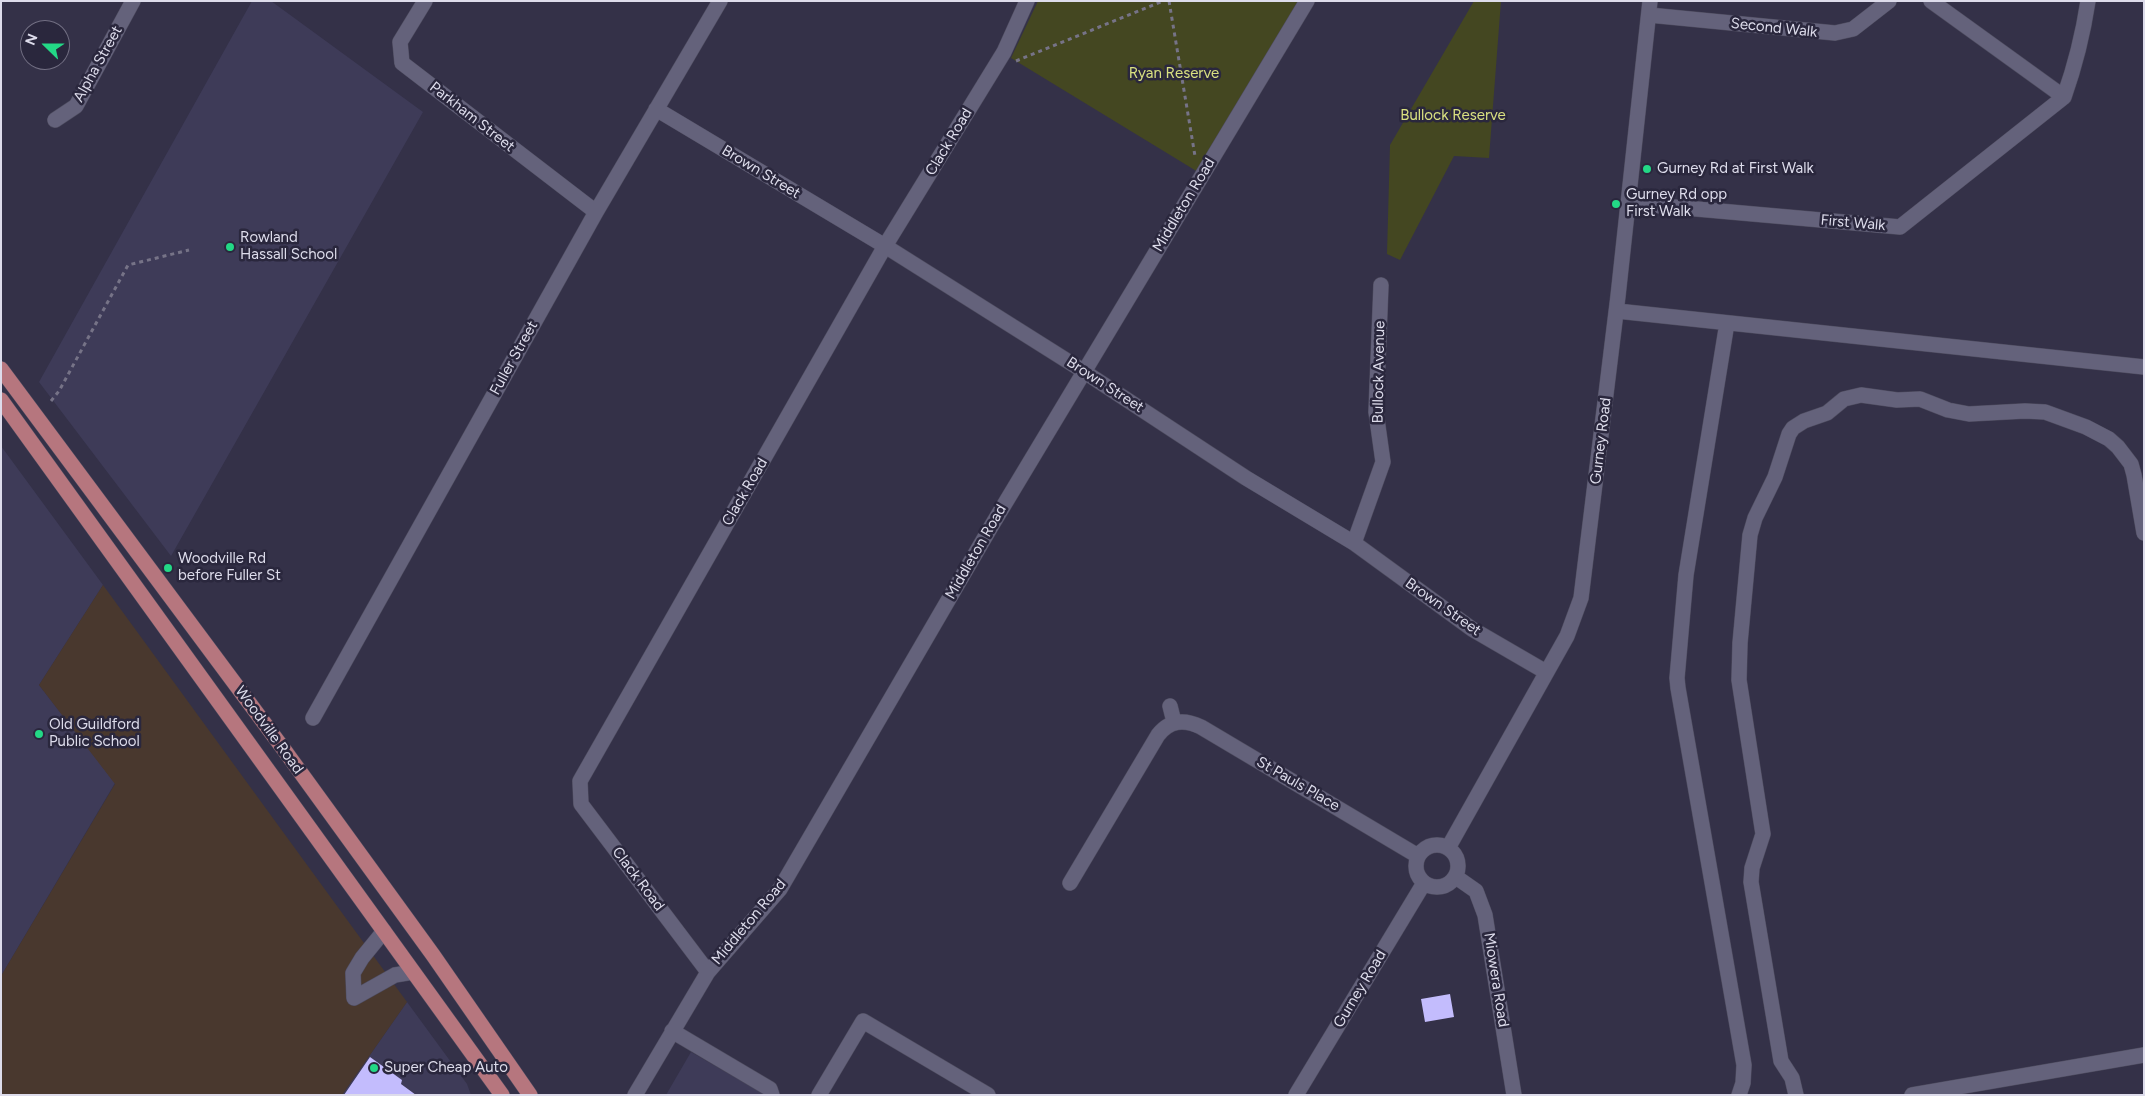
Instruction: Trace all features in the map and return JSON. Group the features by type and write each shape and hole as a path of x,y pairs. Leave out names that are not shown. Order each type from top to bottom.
{"main road":[{"name":"Woodville Road","path":"1,369 291,759 433,955 530,1095"},
{"name":"Woodville Road","path":"1,400 502,1095"}],"street":[{"name":"Alpha Street","path":"56,120 76,106 133,1"},
{"name":"Parkham Street","path":"425,1 400,42 402,63 596,212"},
{"name":"Fuller Street","path":"313,718 596,212 720,1"},
{"name":"Clack Road","path":"708,972 581,804 580,781 885,246 1004,52 1028,1"},
{"name":"Middleton Road","path":"635,1095 708,972 780,889 987,533 1307,1"},
{"name":"Second Walk","path":"1649,8 1834,34 1853,29 1889,1"},
{"path":"1931,1 2064,97 2076,62 2088,1"},
{"name":"Gurney Road","path":"1448,848 1567,636 1581,598 1629,203 1649,8"},
{"name":"First Walk","path":"1629,203 1900,227 2064,97"},
{"name":"Brown Street","path":"656,108 885,246 1084,371 1246,478 1354,543 1472,629 1546,672"},
{"name":"Bullock Avenue","path":"1354,543 1383,462 1376,412 1381,285"},
{"path":"1616,311 2144,367"},
{"path":"1727,323 1686,575 1677,678 1744,1064 1743,1083 1738,1095"},
{"path":"1796,1095 1792,1078 1781,1062 1751,882 1752,868 1763,834 1740,694 1739,665 1750,535 1755,518 1775,478 1789,434 1798,424 1827,413 1844,400 1861,395 1897,400 1920,399 1948,410 1969,414 2025,411 2052,414 2066,418 2100,434 2118,447 2126,456 2134,475 2144,533"},
{"path":"1070,883 1158,735 1174,722 1170,706"},
{"name":"St Pauls Place","path":"1174,722 1184,721 1201,727 1418,856"},
{"path":"1442,845 1448,848 1457,857 1458,871 1456,877 1451,882 1438,888 1424,883 1417,874 1416,862 1418,856 1428,847 1442,845"},
{"name":"Miowera Road","path":"1456,877 1476,891 1486,915 1514,1095"},
{"name":"Gurney Road","path":"1296,1095 1424,883"},
{"path":"384,931 362,958 353,973 354,998 395,976 413,972"},
{"path":"819,1095 863,1021 988,1095"},
{"path":"672,1031 770,1090 772,1095"},
{"path":"1912,1095 2144,1055"}],"path":[{"path":"992,70 1163,1"},
{"path":"1169,1 1199,180"},
{"path":"51,401 59,391 128,265 188,250"}],"shaded area":[{"name":"Rowland Hassall School","path":"252,1 271,1 423,112 171,556 39,382"},
{"name":"Old Guildford Public School","path":"1,446 103,585 39,685 115,783 1,976"},
{"path":"103,585 407,1002 342,1095 1,1095 1,976 115,784 39,685"},
{"path":"407,1002 467,1084 471,1095 342,1095"},
{"path":"691,1052 764,1094 764,1095 666,1095"}],"green space":[{"name":"Ryan Reserve","path":"1038,1 1301,1 1198,172 1011,58"},
{"name":"Bullock Reserve","path":"1474,1 1501,1 1489,158 1454,156 1400,260 1387,254 1390,145"}],"building":[{"path":"1450,994 1454,1017 1425,1022 1421,999"},
{"name":"Super Cheap Auto","path":"370,1057 402,1080 401,1084 416,1095 344,1095"}],"place":[{"name":"Gurney Rd at First Walk","path":"1647,169"},
{"name":"Gurney Rd opp First Walk","path":"1616,204"},
{"name":"Rowland Hassall School","path":"230,247"},
{"name":"Woodville Rd before Fuller St","path":"168,568"},
{"name":"Old Guildford Public School","path":"39,734"},
{"name":"Super Cheap Auto","path":"374,1068"}]}
